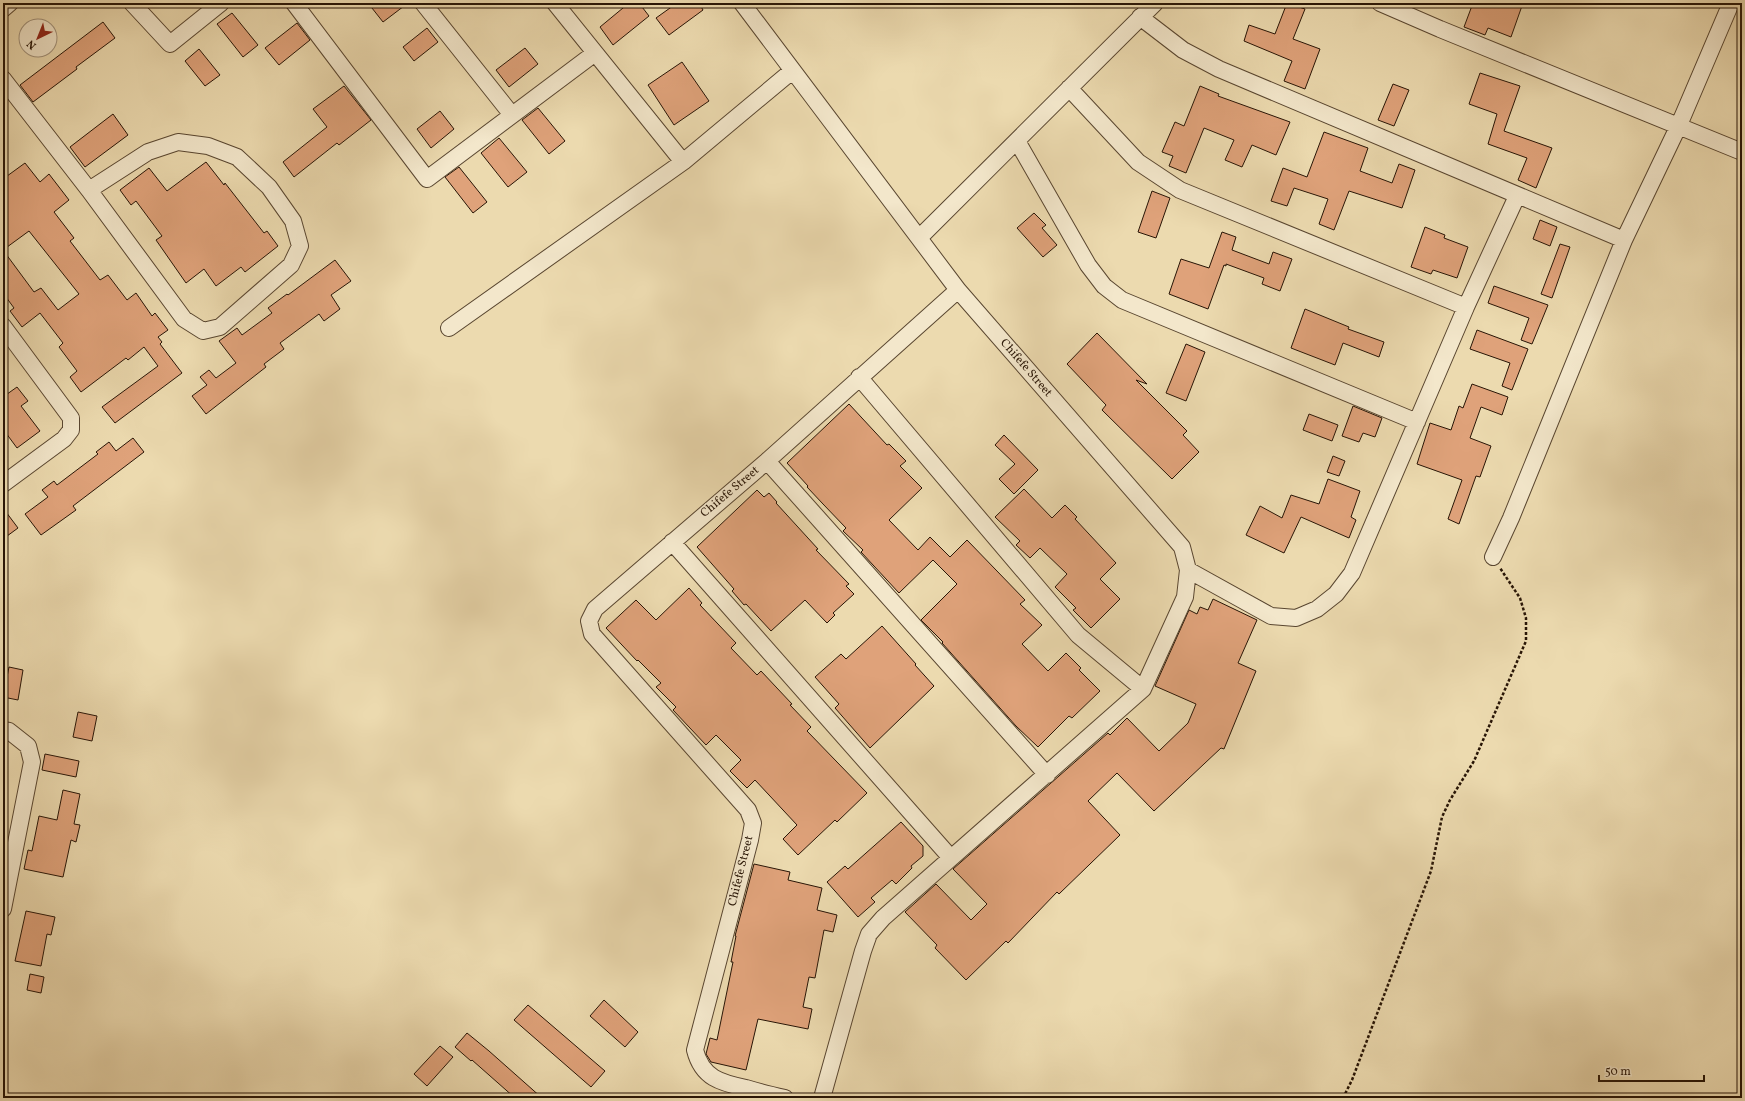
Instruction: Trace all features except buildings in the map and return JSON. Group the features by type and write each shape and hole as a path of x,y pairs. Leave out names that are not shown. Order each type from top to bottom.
{"street":[{"path":"3,9 10,3"},
{"path":"132,3 170,44 221,3"},
{"path":"294,3 426,179 595,53"},
{"path":"423,3 512,115"},
{"path":"555,3 682,162"},
{"path":"742,3 958,290"},
{"path":"919,238 1155,3"},
{"path":"1380,3 1440,29 1679,125 1742,152"},
{"path":"1493,558 1511,518 1624,240 1679,125 1726,4"},
{"path":"1140,17 1183,50 1219,69 1624,240"},
{"path":"449,328 682,162 792,71"},
{"path":"3,79 89,190 184,319 203,331 220,327 291,265 300,246 292,221 269,187 237,157 208,146 178,142 148,152 89,190"},
{"path":"1069,88 1138,162 1180,190 1466,307"},
{"path":"1017,141 1088,265 1104,286 1122,300 1418,422"},
{"path":"1188,570 1271,616 1296,618 1316,609 1336,594 1352,573 1466,307 1517,196"},
{"name":"Chifefe Street","path":"786,1098 720,1082 708,1074 698,1060 695,1050 750,840 753,823 748,810 592,634 589,621 594,609 767,461 958,290 1182,547 1188,570 1185,597 1143,689"},
{"path":"3,326 70,418 71,430 64,439 3,484"},
{"path":"822,1098 869,934 883,918 1143,689 1078,635 859,378"},
{"path":"767,461 1047,775"},
{"path":"672,542 951,858"},
{"path":"3,730 9,732 28,746 32,762 3,909"}],"path":[{"path":"1343,1098 1352,1080 1431,871 1442,818 1450,800 1474,761 1526,641 1526,618 1520,598 1493,558"}]}
